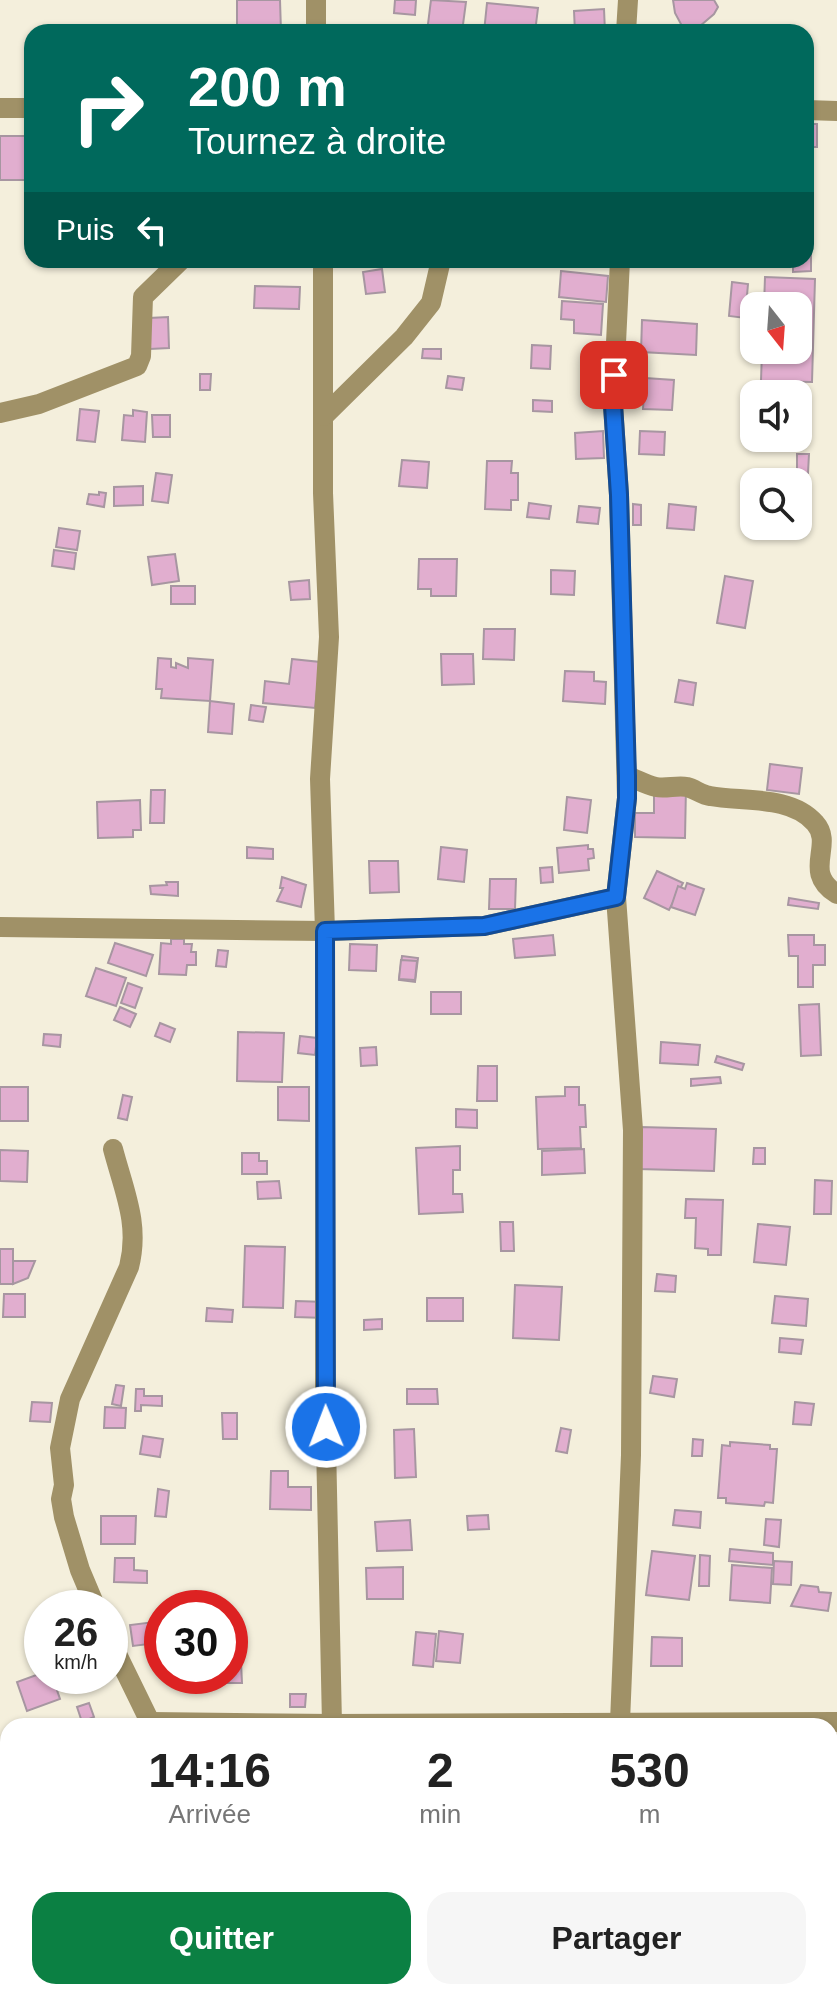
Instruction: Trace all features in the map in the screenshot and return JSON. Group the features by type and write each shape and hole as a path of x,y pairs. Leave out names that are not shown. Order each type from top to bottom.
{"street":[{"path":"316,0 316,24"},
{"path":"626,24 628,0"},
{"path":"0,108 24,108"},
{"path":"814,110 837,111"},
{"path":"0,413 39,404 137,366 140,361 143,297 173,268"},
{"path":"323,268 323,493 329,637 320,779 325,931 325,1397 332,1718"},
{"path":"324,416 394,348 431,303 439,268"},
{"path":"620,268 613,405 619,495 627,798 616,897 633,1130 631,1455 620,1718"},
{"path":"627,776 654,786 686,787 708,796 776,802 807,816 817,824 820,834 819,871 824,886 837,894"},
{"path":"0,927 325,931 484,926 616,897"},
{"path":"88,1590 64,1517 60,1448 70,1399 129,1267 134,1245 134,1228 113,1149"},
{"path":"128,1676 149,1718"}],"building":[{"path":"237,0 280,0 281,24 237,24"},
{"path":"395,0 416,0 415,15 394,13"},
{"path":"431,0 466,2 463,24 428,24"},
{"path":"673,0 714,0 718,7 702,24 681,24"},
{"path":"487,3 538,8 536,24 485,24"},
{"path":"604,9 605,24 575,24 574,11"},
{"path":"814,124 817,124 817,147 814,147"},
{"path":"0,136 24,136 24,180 0,180"},
{"path":"793,268 811,268 811,271 793,272"},
{"path":"382,269 385,292 366,294 363,272"},
{"path":"561,271 608,276 606,302 559,297"},
{"path":"765,277 815,279 812,382 761,380 762,364 812,364 812,292 764,292"},
{"path":"732,282 748,284 747,292 740,292 740,317 729,316"},
{"path":"255,286 300,287 299,309 254,308"},
{"path":"562,301 603,304 601,335 574,333 574,320 561,319"},
{"path":"168,317 169,348 150,349 149,318"},
{"path":"642,320 697,324 696,355 641,352"},
{"path":"532,345 551,346 550,369 531,368"},
{"path":"423,349 441,349 441,359 422,358"},
{"path":"200,374 211,374 210,390 200,390"},
{"path":"448,376 464,378 462,390 446,388"},
{"path":"645,378 674,380 672,410 643,409"},
{"path":"533,400 552,401 552,412 533,411"},
{"path":"80,409 99,411 95,442 77,440"},
{"path":"133,410 147,412 145,442 122,440 124,415 133,416"},
{"path":"152,415 170,415 170,437 153,437"},
{"path":"603,431 604,458 576,459 575,433"},
{"path":"640,431 665,432 664,455 639,454"},
{"path":"797,454 809,454 808,468 797,468"},
{"path":"402,460 429,462 427,488 399,486"},
{"path":"487,461 512,461 511,473 518,473 518,500 511,500 511,510 485,509"},
{"path":"156,473 172,475 168,503 152,501"},
{"path":"143,486 143,505 114,506 114,487"},
{"path":"99,492 106,493 104,507 87,504 89,494 99,495"},
{"path":"529,503 551,506 549,519 527,517"},
{"path":"633,504 641,505 641,525 633,525"},
{"path":"669,504 696,507 694,530 667,528"},
{"path":"579,506 600,508 598,524 577,522"},
{"path":"59,528 80,531 77,550 56,547"},
{"path":"54,550 76,553 74,569 52,566"},
{"path":"175,554 179,581 152,585 148,557"},
{"path":"419,559 457,559 456,596 431,596 431,589 418,589"},
{"path":"551,570 575,571 574,595 551,594"},
{"path":"725,576 753,581 745,628 717,623"},
{"path":"309,580 310,599 291,600 289,582"},
{"path":"171,586 195,586 195,604 171,604"},
{"path":"484,629 515,629 514,660 483,659"},
{"path":"441,654 473,654 474,684 442,685"},
{"path":"158,658 171,659 171,667 176,668 176,663 188,668 188,658 213,660 210,701 161,698 162,689 156,689"},
{"path":"292,659 320,662 315,708 263,703 265,681 289,684"},
{"path":"565,671 594,672 594,681 606,682 605,704 563,701"},
{"path":"679,680 696,683 693,705 675,702"},
{"path":"210,701 234,704 232,734 208,732"},
{"path":"251,705 266,707 263,722 249,720"},
{"path":"770,764 802,768 799,794 767,790"},
{"path":"654,786 686,787 685,838 635,837 635,813 654,813"},
{"path":"151,790 165,790 164,823 150,823"},
{"path":"567,797 591,800 587,833 564,830"},
{"path":"140,800 141,830 133,830 133,837 98,838 97,802"},
{"path":"588,845 588,849 593,849 594,858 588,859 589,870 559,873 557,848"},
{"path":"247,847 273,849 273,859 247,858"},
{"path":"441,847 467,850 464,882 438,879"},
{"path":"369,861 398,861 399,892 370,893"},
{"path":"552,867 553,882 541,883 540,868"},
{"path":"657,871 683,883 669,910 644,898"},
{"path":"282,877 306,885 301,907 277,901 283,888 280,888"},
{"path":"490,879 516,879 515,909 489,909"},
{"path":"166,882 178,882 178,896 151,894 150,886 167,885"},
{"path":"687,883 704,889 695,915 671,907 678,886 685,889"},
{"path":"789,898 819,903 818,909 788,905"},
{"path":"553,935 555,955 515,958 513,939"},
{"path":"788,935 814,935 814,945 825,945 825,965 813,965 813,987 798,987 798,956 789,956"},
{"path":"171,939 184,939 184,944 192,944 191,952 196,952 196,965 187,965 186,975 159,974 161,943 171,944"},
{"path":"115,943 153,955 146,976 108,963"},
{"path":"350,944 377,945 376,971 349,970"},
{"path":"218,950 228,951 226,967 216,966"},
{"path":"402,956 418,958 415,982 399,980"},
{"path":"401,960 417,961 415,980 399,979"},
{"path":"96,968 126,978 116,1006 86,996"},
{"path":"128,983 142,988 135,1008 121,1003"},
{"path":"431,992 461,992 461,1014 431,1014"},
{"path":"819,1004 821,1055 801,1056 799,1005"},
{"path":"120,1007 136,1014 130,1027 114,1020"},
{"path":"160,1023 175,1029 170,1042 155,1036"},
{"path":"238,1032 284,1033 282,1082 237,1081"},
{"path":"44,1034 61,1035 60,1047 43,1045"},
{"path":"300,1036 317,1038 315,1055 298,1053"},
{"path":"661,1042 700,1045 698,1065 660,1063"},
{"path":"376,1047 377,1065 361,1066 360,1048"},
{"path":"717,1056 744,1064 742,1070 715,1062"},
{"path":"478,1066 497,1066 497,1101 477,1101"},
{"path":"720,1077 721,1083 691,1086 691,1079"},
{"path":"0,1087 28,1087 28,1121 0,1121"},
{"path":"278,1087 309,1087 309,1121 278,1120"},
{"path":"565,1087 579,1087 579,1105 585,1105 586,1127 580,1127 581,1148 538,1149 536,1097 565,1096"},
{"path":"123,1095 132,1097 127,1120 118,1118"},
{"path":"456,1109 477,1110 477,1128 456,1127"},
{"path":"640,1127 716,1129 714,1171 638,1169"},
{"path":"460,1146 460,1170 453,1170 453,1194 462,1194 463,1212 419,1214 416,1148"},
{"path":"754,1148 765,1148 765,1164 753,1164"},
{"path":"584,1149 585,1173 542,1175 542,1151"},
{"path":"0,1150 28,1151 27,1182 0,1181"},
{"path":"242,1153 259,1153 259,1161 267,1161 267,1174 242,1174"},
{"path":"815,1180 832,1181 831,1214 814,1214"},
{"path":"279,1181 281,1198 258,1199 257,1182"},
{"path":"686,1199 723,1200 721,1255 708,1255 708,1249 695,1248 696,1218 685,1218"},
{"path":"500,1222 513,1222 514,1251 501,1251"},
{"path":"758,1224 790,1227 786,1265 754,1262"},
{"path":"245,1246 285,1247 283,1308 243,1307"},
{"path":"0,1249 13,1249 13,1284 0,1284"},
{"path":"13,1261 35,1261 28,1278 13,1284"},
{"path":"657,1274 676,1276 675,1292 655,1291"},
{"path":"515,1285 562,1287 559,1340 513,1338"},
{"path":"4,1294 25,1294 25,1317 3,1317"},
{"path":"775,1296 808,1299 806,1326 772,1323"},
{"path":"427,1298 463,1298 463,1321 427,1321"},
{"path":"296,1301 326,1302 325,1318 295,1317"},
{"path":"207,1308 233,1310 232,1322 206,1321"},
{"path":"382,1319 382,1329 364,1330 364,1320"},
{"path":"780,1338 803,1340 801,1354 779,1352"},
{"path":"653,1376 677,1379 674,1397 650,1393"},
{"path":"116,1385 124,1386 121,1406 112,1404"},
{"path":"136,1389 144,1389 144,1396 162,1396 162,1406 141,1405 141,1411 135,1411"},
{"path":"407,1389 437,1389 438,1404 407,1404"},
{"path":"32,1402 52,1403 50,1422 30,1421"},
{"path":"795,1402 814,1404 811,1425 793,1424"},
{"path":"105,1407 126,1408 125,1428 104,1428"},
{"path":"222,1413 237,1413 237,1439 223,1439"},
{"path":"561,1428 571,1430 567,1453 556,1451"},
{"path":"414,1429 416,1477 395,1478 394,1430"},
{"path":"143,1436 163,1439 160,1457 140,1454"},
{"path":"693,1439 703,1440 702,1456 692,1456"},
{"path":"730,1442 770,1445 770,1449 777,1449 773,1503 765,1502 764,1506 726,1503 726,1498 718,1498 722,1445 730,1446"},
{"path":"271,1471 288,1471 288,1487 311,1487 311,1510 270,1509"},
{"path":"158,1489 169,1491 166,1517 155,1516"},
{"path":"675,1510 701,1512 700,1528 673,1525"},
{"path":"488,1515 489,1529 468,1530 467,1516"},
{"path":"101,1516 136,1516 135,1544 101,1544"},
{"path":"766,1519 781,1520 779,1547 764,1545"},
{"path":"410,1520 412,1550 377,1551 375,1522"},
{"path":"730,1549 773,1553 773,1565 729,1561"},
{"path":"652,1551 695,1556 689,1600 646,1595"},
{"path":"700,1555 710,1556 709,1586 699,1586"},
{"path":"115,1558 134,1558 134,1570 147,1571 147,1583 114,1582"},
{"path":"774,1561 792,1562 791,1585 773,1584"},
{"path":"732,1565 772,1568 770,1603 730,1600"},
{"path":"403,1567 403,1599 367,1599 366,1568"},
{"path":"801,1585 818,1587 819,1592 831,1593 828,1611 791,1606"},
{"path":"144,1623 144,1645 133,1646 130,1625"},
{"path":"439,1631 463,1634 460,1663 436,1661"},
{"path":"416,1632 436,1634 433,1667 413,1665"},
{"path":"652,1637 682,1638 682,1666 651,1666"},
{"path":"24,1679 24,1694 58,1694 60,1699 27,1711 17,1682"},
{"path":"290,1694 306,1694 305,1707 290,1707"},
{"path":"89,1703 94,1717 81,1718 77,1707"}],"route":[{"path":"326,1427 325,931 484,926 616,897 627,776 614,375"}]}
